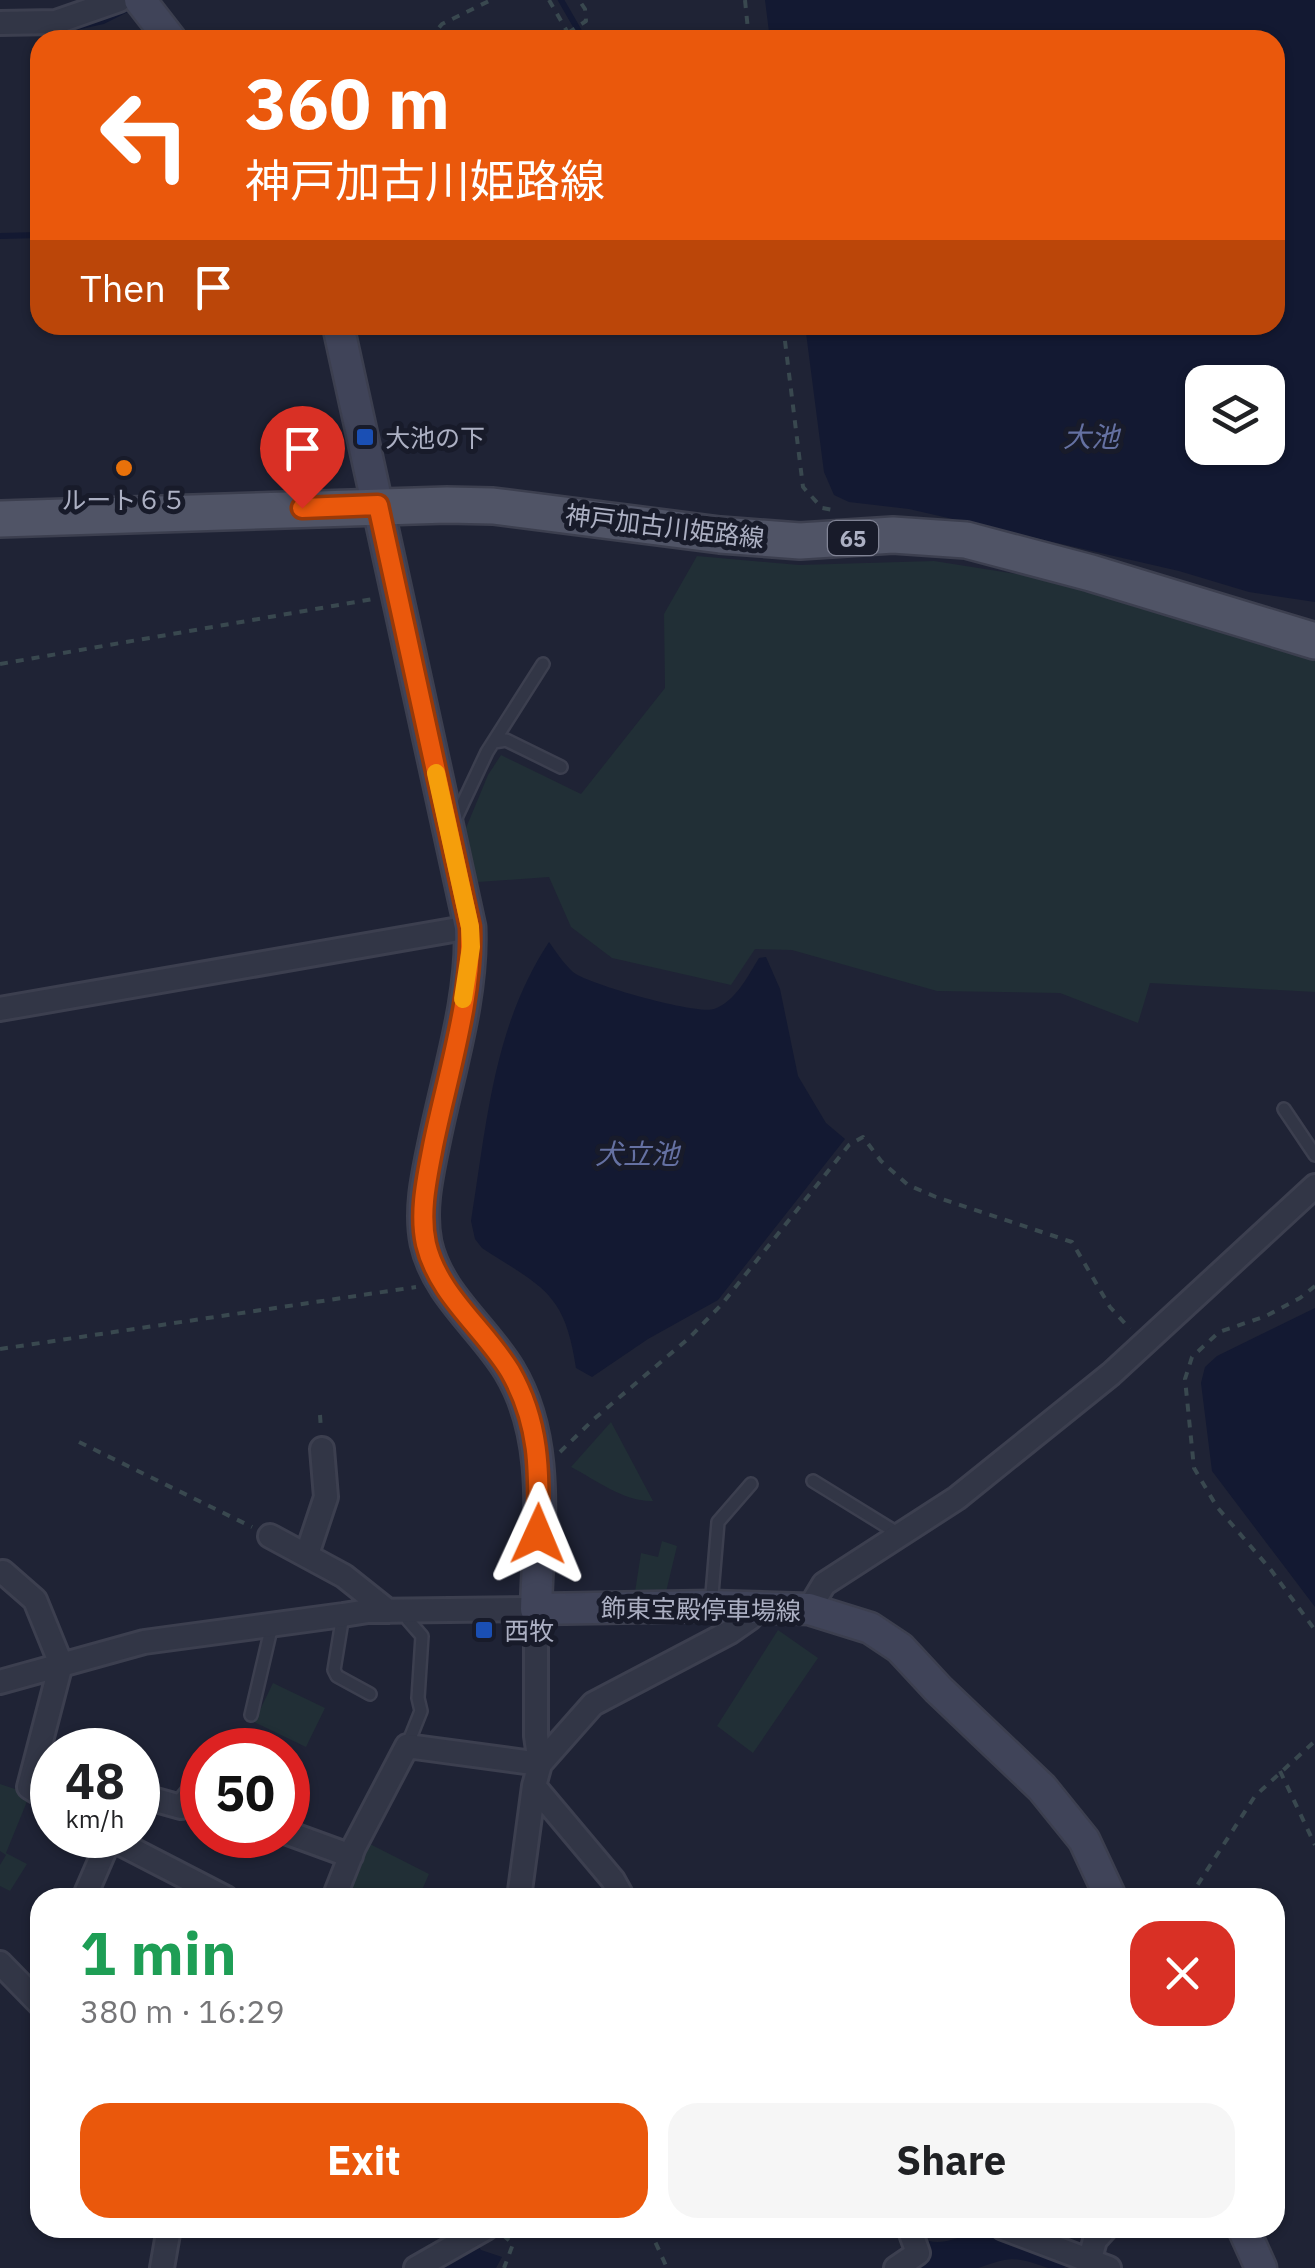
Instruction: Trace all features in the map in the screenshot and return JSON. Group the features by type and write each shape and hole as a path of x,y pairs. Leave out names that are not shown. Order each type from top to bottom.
{"main road":[{"path":"140,0 163,30"},
{"path":"340,335 470,927 467,979 428,1174 423,1216 426,1246 442,1283 509,1370 525,1404 540,1459 536,1609"},
{"name":"神戸加古川姫路線","path":"0,519 378,505 493,506 720,535 800,541 892,535 966,540 1091,573 1315,641"},
{"name":"飾東宝殿停車場線","path":"536,1609 711,1606 809,1609 870,1628 900,1648 1060,1809 1084,1840 1106,1888"},
{"path":"1248,2238 1260,2268"}],"street":[{"path":"0,22 56,22 119,0"},
{"path":"0,1009 470,927"},
{"path":"809,1609 824,1584 970,1488 1143,1344 1315,1186"},
{"path":"308,1554 326,1498 322,1450"},
{"path":"270,1536 308,1554 397,1611"},
{"path":"4,1572 35,1600 61,1664 44,1728"},
{"path":"537,1775 593,1704 730,1632 758,1608"},
{"path":"0,1682 144,1642 343,1615 536,1609 537,1775 527,1888"},
{"path":"338,1888 407,1746 537,1775 617,1888"},
{"path":"310,1841 351,1856"},
{"path":"88,1888 98,1858"},
{"path":"149,1858 207,1888"},
{"path":"0,1963 30,1994"},
{"path":"162,2268 167,2238"},
{"path":"416,2268 468,2238"},
{"path":"896,2268 918,2253 913,2238"},
{"path":"1043,2238 1100,2264"},
{"path":"1097,2238 1100,2264"}],"lane":[{"path":"449,830 494,742 542,664"},
{"path":"494,742 506,740 561,766"},
{"path":"1284,1110 1315,1155"},
{"path":"813,1481 900,1535"},
{"path":"711,1606 718,1522 751,1484"},
{"path":"397,1611 422,1636 420,1711 407,1746"},
{"path":"343,1615 334,1670 337,1676 370,1694"},
{"path":"251,1715 272,1625"}],"path":[{"path":"437,30 491,0"},
{"path":"549,0 566,30"},
{"path":"572,30 586,21 579,0"},
{"path":"745,0 748,30"},
{"path":"784,335 803,487 822,508 840,510"},
{"path":"0,664 398,594"},
{"path":"540,1459 564,1450 594,1419 690,1338 756,1264 849,1145 863,1137 881,1161 908,1185 1072,1242 1110,1307 1143,1344"},
{"path":"0,1349 442,1283"},
{"path":"1315,1286 1266,1316 1219,1332 1192,1357 1187,1367 1186,1392 1194,1468 1217,1507 1315,1630"},
{"path":"79,1442 270,1536"},
{"path":"1196,1888 1255,1796 1315,1741"},
{"path":"1280,1771 1315,1845"},
{"path":"504,2268 513,2244 506,2238"},
{"path":"654,2238 668,2268"}],"shaded area":[{"path":"697,556 799,565 934,561 1042,578 1243,632 1315,659 1315,992 1150,983 1138,1023 1060,993 937,991 792,950 755,949 731,985 612,958 571,927 549,877 478,882 461,840 488,775 501,755 581,794 665,688 664,614"},
{"path":"611,1422 653,1501 621,1494 571,1467"},
{"path":"662,1541 677,1546 666,1592 635,1592 641,1553 658,1557"},
{"path":"778,1630 818,1658 753,1753 717,1726"},
{"path":"273,1683 325,1708 310,1739 310,1728 266,1728 254,1722"},
{"path":"0,1784 30,1794 6,1853 27,1864 10,1891 0,1886 0,1865 6,1855 0,1851"},
{"path":"364,1841 429,1874 423,1888 340,1888"}],"water":[{"name":"大池","path":"765,0 1315,0 1315,602 1249,592 1179,571 909,509 849,502 834,495 824,472 806,335 1285,335 1285,30 769,30"},
{"name":"犬立池","path":"549,942 570,969 582,977 642,997 704,1010 728,1001 759,958 766,957 780,989 798,1076 826,1123 845,1139 718,1300 648,1339 592,1377 576,1368 565,1323 547,1294 482,1248 475,1239 471,1221 488,1112 504,1042 530,974"},
{"path":"1315,1308 1315,1607 1212,1471 1201,1383 1205,1367 1217,1356"},
{"path":"475,2242 481,2250 502,2257 496,2268 429,2268"}],"waterway":[{"path":"561,0 578,30"},
{"path":"63,30 103,21 131,7"},
{"path":"0,236 30,235"},
{"path":"910,2268 925,2258 946,2259 1006,2242 1056,2252"}],"slow traffic":[{"path":"436,773 470,927 463,999"}],"place":[{"name":"大池の下","path":"365,437"},
{"name":"ルート６５","path":"124,468"},
{"name":"西牧","path":"484,1630"}],"route":[{"path":"302,508 378,505 470,927 467,979 428,1174 423,1216 426,1246 442,1283 509,1370 525,1404 540,1459 538,1534"}]}
